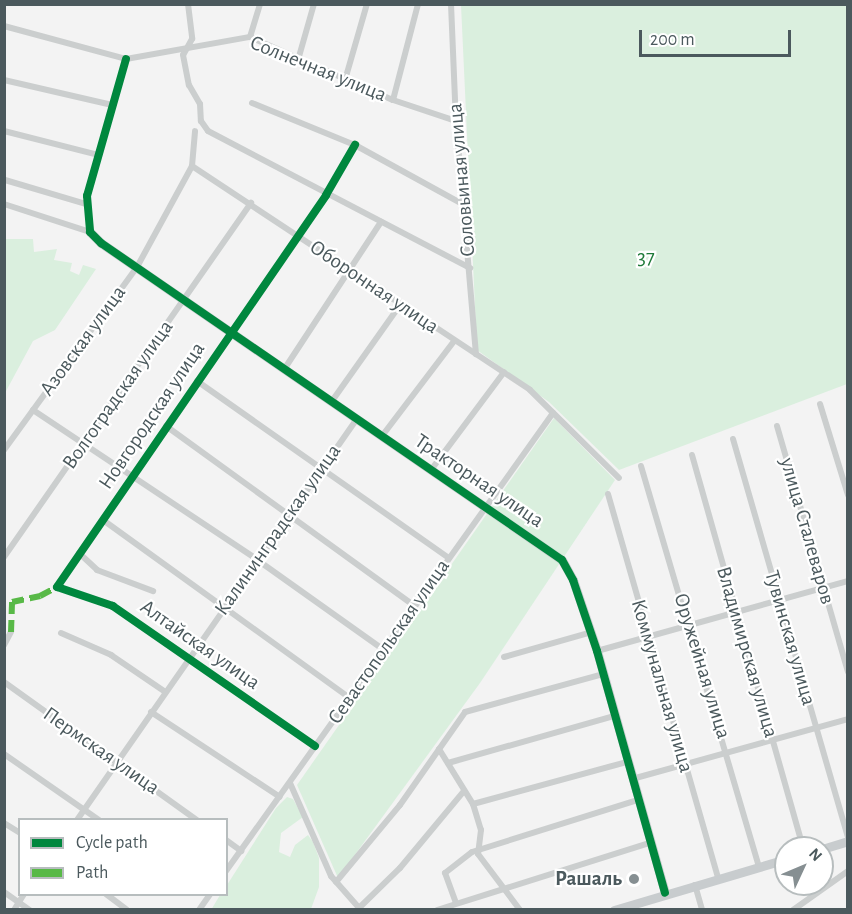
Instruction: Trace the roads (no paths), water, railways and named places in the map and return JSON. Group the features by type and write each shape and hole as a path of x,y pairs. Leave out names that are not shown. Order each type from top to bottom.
{"main road":[{"path":"614,909 774,863"}],"street":[{"path":"188,4 192,39 183,55 189,85 200,104 201,121 208,131 326,195 470,268"},
{"path":"250,37 260,4"},
{"path":"298,60 314,4"},
{"path":"345,80 366,4"},
{"path":"393,100 418,4"},
{"name":"Соловьиная улица","path":"451,4 456,121 466,206 476,354"},
{"name":"Солнечная улица","path":"4,26 126,58 250,37 393,100 456,121"},
{"path":"4,204 90,231 86,204 126,58"},
{"path":"4,80 112,105"},
{"path":"252,103 355,145 466,206"},
{"path":"7,131 98,155"},
{"name":"Азовская улица","path":"4,450 137,267 192,166 195,131"},
{"name":"Новгородская улица","path":"57,587 231,330 326,195 355,145"},
{"name":"Оборонная улица","path":"192,166 251,203 349,272 504,372 553,413 618,478"},
{"path":"5,180 86,204"},
{"name":"Волгоградская улица","path":"4,556 85,444 251,203"},
{"path":"285,368 381,222"},
{"name":"Тракторная улица","path":"90,231 137,267 562,560 592,632 665,893"},
{"path":"332,401 400,305"},
{"path":"382,436 454,341"},
{"path":"431,470 504,372"},
{"path":"197,381 449,558"},
{"path":"820,404 848,495"},
{"path":"33,410 256,559 384,650"},
{"name":"Севастопольская улица","path":"228,868 553,413"},
{"name":"Калининградская улица","path":"77,818 256,559 357,419"},
{"path":"166,426 415,606"},
{"name":"улица Сталеваров","path":"777,426 822,589 848,672"},
{"name":"Тувинская улица","path":"734,439 848,837"},
{"name":"Владимирская улица","path":"692,455 800,836"},
{"name":"Оружейная улица","path":"641,466 691,627 759,867"},
{"name":"Коммунальная улица","path":"608,494 647,638 718,878"},
{"path":"102,520 350,698"},
{"path":"79,553 97,570 153,591"},
{"path":"597,651 736,615 848,581"},
{"name":"Алтайская улица","path":"57,587 113,606 315,746"},
{"path":"4,645 11,632"},
{"path":"504,657 592,632"},
{"path":"61,633 111,655 164,691"},
{"path":"336,882 465,712 603,674"},
{"name":"Пермская улица","path":"4,682 196,818"},
{"path":"151,712 280,797"},
{"path":"448,763 614,716"},
{"path":"632,780 848,719"},
{"path":"439,749 463,792 473,804 481,830 478,854 500,888 520,909"},
{"path":"4,754 98,818"},
{"path":"473,804 627,762"},
{"path":"290,783 336,882 359,909 400,868 463,792"},
{"path":"456,903 445,873 480,848 638,800"},
{"path":"4,823 18,832"},
{"path":"228,841 241,851"},
{"path":"437,909 650,843"},
{"path":"793,909 848,871"},
{"path":"696,885 702,909"},
{"path":"4,892 30,909"},
{"path":"14,909 23,896"},
{"path":"109,896 127,909"}],"place":[{"name":"Рашаль","path":"634,879"}],"park label":[{"name":"37","path":"646,258"}]}
